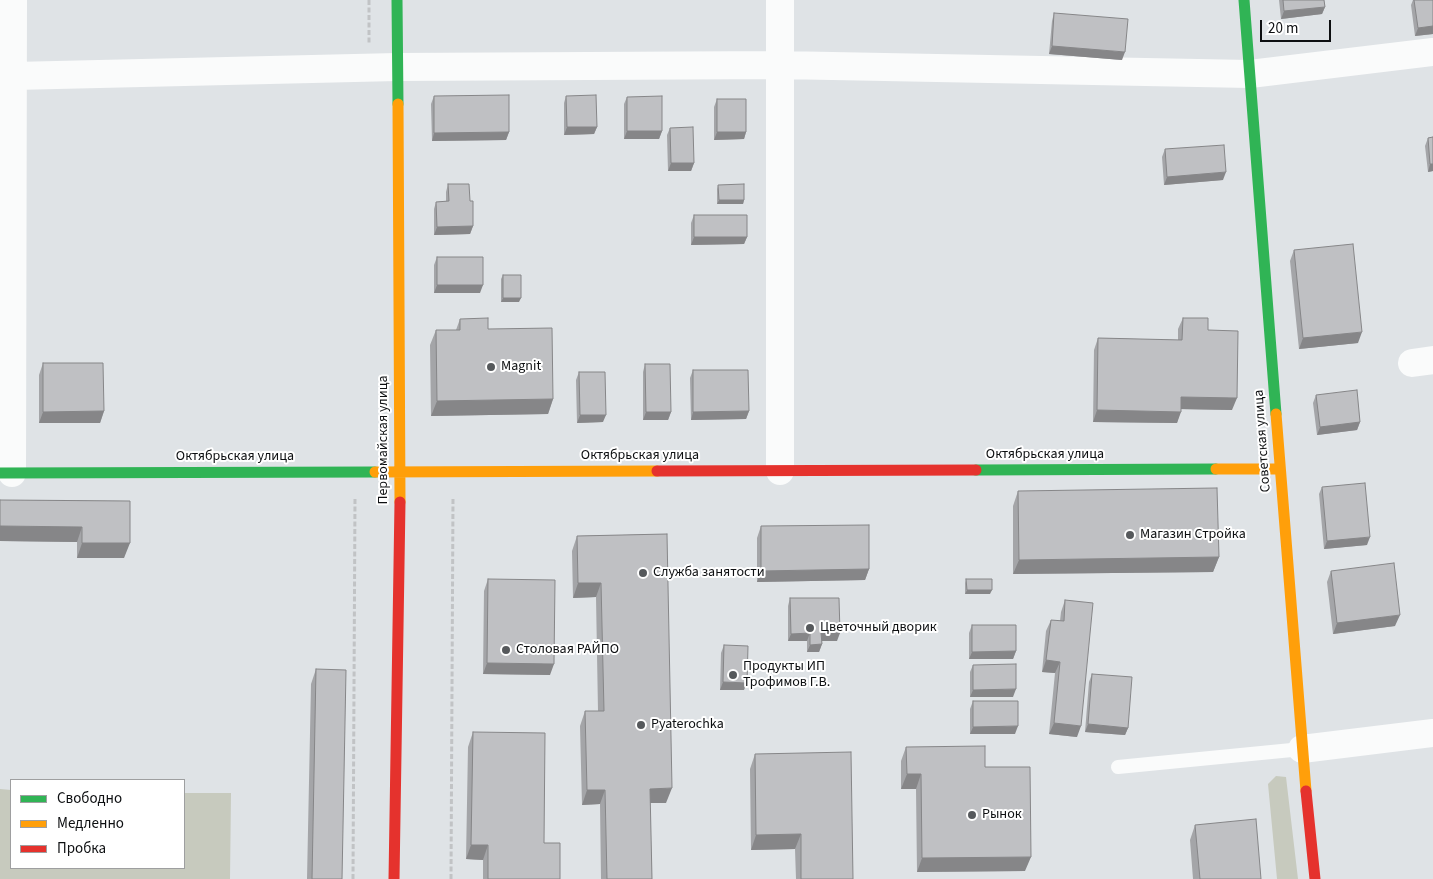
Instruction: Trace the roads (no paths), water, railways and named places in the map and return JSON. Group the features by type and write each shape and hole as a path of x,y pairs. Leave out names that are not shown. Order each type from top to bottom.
{"street":[{"path":"6,473 14,76 13,0"},
{"name":"Первомайская улица","path":"394,879 400,472 397,0"},
{"path":"780,0 780,471"},
{"name":"Советская улица","path":"1244,0 1302,749 1314,879"},
{"path":"14,76 398,67 780,66 1250,74 1433,52"},
{"name":"Октябрьская улица","path":"6,473 1280,469"},
{"path":"1302,749 1433,733"}],"lane":[{"path":"1118,767 1302,749"}],"place":[{"name":"Magnit","path":"491,367"},
{"name":"Магазин Стройка","path":"1130,535"},
{"name":"Служба занятости","path":"643,573"},
{"name":"Цветочный дворик","path":"810,628"},
{"name":"Столовая РАЙПО","path":"506,650"},
{"name":"Продукты ИП Трофимов Г.В.","path":"733,675"},
{"name":"Pyaterochka","path":"641,725"},
{"name":"Рынок","path":"972,815"}]}
